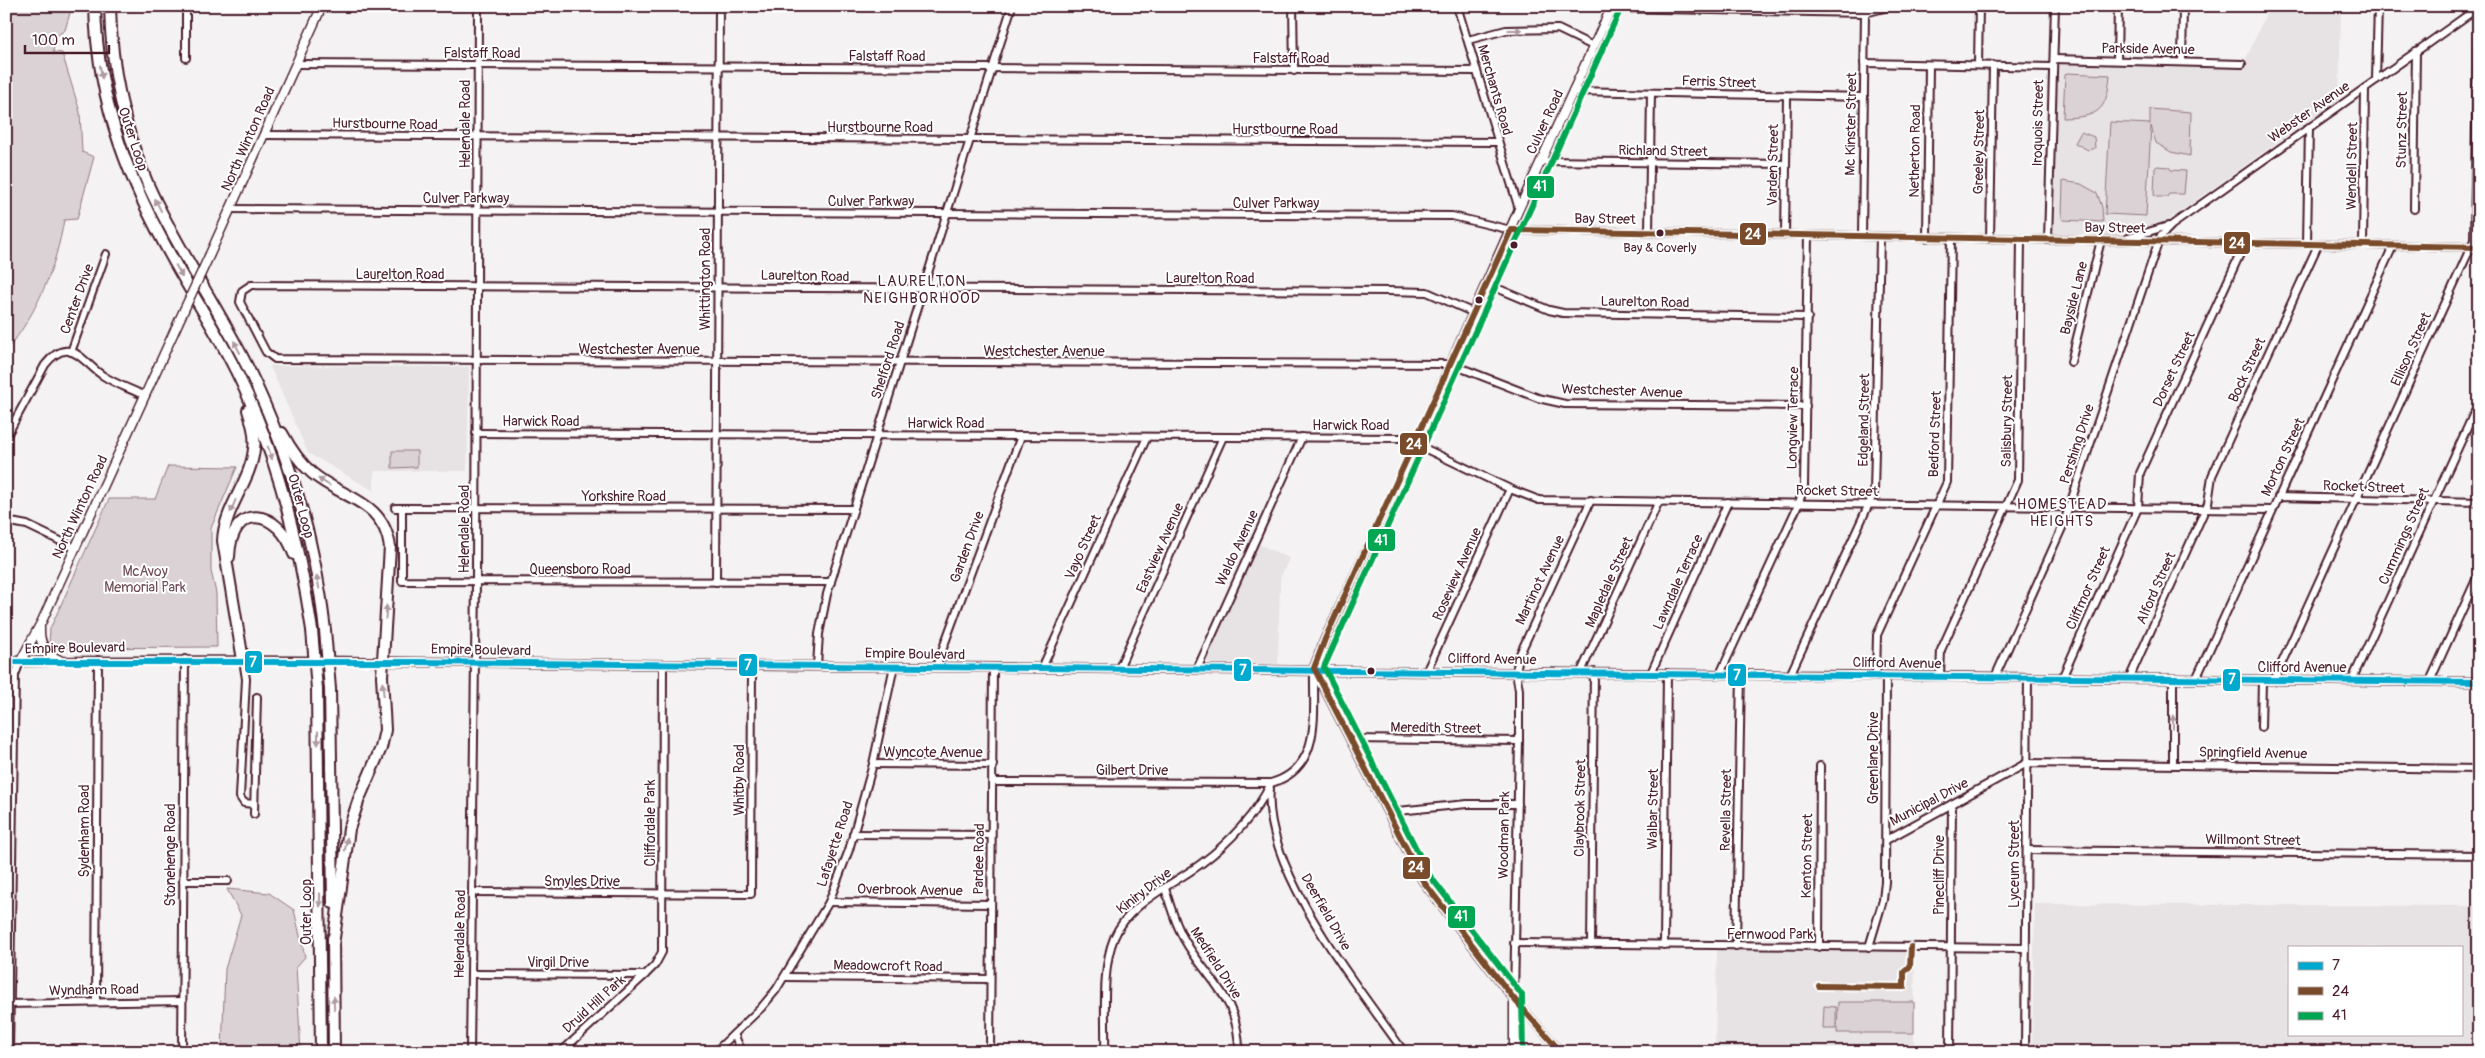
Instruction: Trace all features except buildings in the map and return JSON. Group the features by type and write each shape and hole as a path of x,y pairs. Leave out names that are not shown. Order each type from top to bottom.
{"highway":[{"name":"Outer Loop","path":"95,6 103,86 125,164 155,229 231,360 260,424 283,491 299,554 312,630 317,689 321,1052"},
{"name":"Outer Loop","path":"110,6 112,42 118,86 129,130 142,168 165,218 246,364 279,439 299,496 315,565 325,630 330,689 334,1052"},
{"path":"231,360 250,416 255,442 251,464 224,532 224,549 243,660"},
{"path":"246,364 298,459 318,478 368,507 384,525 389,543 390,558 382,660 384,734 379,752 357,804 348,834 333,945"},
{"path":"230,586 230,548 235,529 240,523 250,518 261,518 272,523 284,533 291,547 312,630"}],"main road":[{"name":"North Winton Road","path":"20,662 42,621 322,6"},
{"name":"Culver Road","path":"1314,668 1325,639 1416,443 1541,161 1612,7"},
{"path":"42,621 40,635 43,647 51,656 65,661"},
{"name":"Empire Boulevard","path":"6,662 185,659 993,668 1314,668"},
{"name":"Clifford Avenue","path":"1314,668 1516,672 2479,682"},
{"path":"1314,668 1423,881 1514,999 1514,1052"}],"street":[{"path":"186,6 186,58"},
{"name":"Helendale Road","path":"470,1052 476,581 478,6"},
{"name":"Whittington Road","path":"716,582 719,6"},
{"name":"Shelford Road","path":"817,666 821,620 831,582 1012,6"},
{"path":"1294,6 1294,71"},
{"name":"Merchants Road","path":"1457,6 1519,210"},
{"path":"1612,7 1865,13 1892,6"},
{"path":"1978,65 1980,6"},
{"name":"Iroquois Street","path":"2048,240 2055,6"},
{"path":"2117,60 2118,6"},
{"path":"2182,62 2183,6"},
{"path":"2376,80 2378,6"},
{"name":"Webster Avenue","path":"2158,241 2172,225 2478,8"},
{"name":"Ellison Street","path":"2274,680 2476,235 2478,8"},
{"name":"Mc Kinster Street","path":"1862,236 1865,13"},
{"path":"1468,40 1506,30 1558,29 1594,46"},
{"name":"Stunz Street","path":"2414,209 2416,52"},
{"name":"Parkside Avenue","path":"2054,59 2242,64"},
{"path":"1864,63 2052,67"},
{"name":"Falstaff Road","path":"296,64 1477,71"},
{"name":"Netherton Road","path":"1926,238 1930,65"},
{"name":"Greeley Street","path":"1990,239 1993,66"},
{"name":"Wendell Street","path":"2364,245 2365,88"},
{"name":"Ferris Street","path":"1573,91 1864,97"},
{"path":"1649,232 1651,93"},
{"name":"Varden Street","path":"1785,235 1787,96"},
{"path":"2307,244 2309,127"},
{"name":"Hurstbourne Road","path":"264,135 1497,142"},
{"name":"Richland Street","path":"1541,161 1786,164"},
{"name":"Culver Parkway","path":"230,209 1452,216 1511,230"},
{"path":"2115,240 2150,233 2172,225"},
{"name":"Bay Street","path":"1511,230 2479,247"},
{"name":"Longview Terrace","path":"1720,674 1798,503 1805,477 1808,235"},
{"name":"Edgeland Street","path":"1790,675 1870,504 1875,484 1880,237"},
{"name":"Bedford Street","path":"1876,676 1877,635 1937,506 1948,476 1951,238"},
{"name":"Salisbury Street","path":"1940,676 1941,650 2018,476 2022,239"},
{"name":"Bayside Lane","path":"2071,362 2101,240"},
{"name":"Pershing Drive","path":"1995,677 2069,508 2158,241"},
{"name":"Dorset Street","path":"2138,508 2140,473 2245,243"},
{"name":"Bock Street","path":"2206,509 2212,476 2318,245"},
{"name":"Morton Street","path":"2196,679 2393,246"},
{"name":"Center Drive","path":"71,352 106,254"},
{"name":"Laurelton Road","path":"1487,284 1549,310 1563,313 1808,317"},
{"name":"Laurelton Road","path":"274,359 266,352 240,302 242,291 251,285 1422,292 1432,294 1474,313"},
{"path":"6,437 45,365 56,354 71,352 84,357 106,378 145,396"},
{"name":"Westchester Avenue","path":"274,359 476,362 1451,364 1538,398 1565,404 1806,406"},
{"name":"Cummings Street","path":"2352,680 2479,402"},
{"name":"Harwick Road","path":"476,433 1403,438 1416,443"},
{"name":"Garden Drive","path":"936,667 1021,436"},
{"name":"Vayo Street","path":"1042,668 1146,437"},
{"name":"Eastview Avenue","path":"1119,668 1223,437"},
{"name":"Waldo Avenue","path":"1197,669 1302,438"},
{"name":"Rocket Street","path":"1416,443 1421,448 1535,499 2272,510"},
{"name":"Roseview Avenue","path":"1427,670 1510,489"},
{"name":"Rocket Street","path":"2278,497 2479,502"},
{"name":"Martinot Avenue","path":"1516,672 1519,656 1590,500"},
{"name":"Mapledale Street","path":"1581,672 1659,501"},
{"name":"Lawndale Terrace","path":"1651,673 1728,502"},
{"name":"Yorkshire Road","path":"395,508 854,509"},
{"name":"Queensboro Road","path":"402,508 402,581 831,582"},
{"name":"Cliffmor Street","path":"2062,678 2138,508"},
{"name":"Alford Street","path":"2129,678 2206,509"},
{"path":"6,521 27,525 75,548"},
{"path":"2430,681 2479,573"},
{"name":"Stonehenge Road","path":"182,1052 185,659"},
{"name":"Sydenham Road","path":"96,1002 98,660"},
{"path":"243,660 246,675 240,797 244,803 254,804"},
{"name":"North Winton Road","path":"9,1052 8,1004 15,675 20,662"},
{"name":"Cliffordale Park","path":"645,975 655,965 662,952 664,665"},
{"name":"Whitby Road","path":"751,894 752,666"},
{"name":"Lafayette Road","path":"715,1052 761,1008 786,977 829,902 842,871 854,834 873,764 894,666"},
{"name":"Pardee Road","path":"990,1052 993,668"},
{"path":"1271,783 1293,772 1308,753 1312,738 1314,668"},
{"name":"Woodman Park","path":"1514,999 1519,741 1519,690 1516,672"},
{"name":"Claybrook Street","path":"1591,944 1594,672"},
{"name":"Walbar Street","path":"1664,945 1667,673"},
{"name":"Revella Street","path":"1736,946 1740,674"},
{"name":"Greenlane Drive","path":"1886,676 1886,840"},
{"name":"Lyceum Street","path":"2025,1052 2028,677"},
{"path":"2173,765 2174,679"},
{"path":"2261,727 2262,680"},
{"path":"245,700 256,699 254,814"},
{"name":"Meredith Street","path":"1352,739 1519,741"},
{"name":"Municipal Drive","path":"1869,947 1883,900 1886,840 2027,763"},
{"name":"Springfield Avenue","path":"2027,763 2479,769"},
{"name":"Wyncote Avenue","path":"873,764 993,765"},
{"name":"Kenton Street","path":"1819,946 1820,766"},
{"name":"Gilbert Drive","path":"993,782 1271,783"},
{"name":"Kiniry Drive","path":"1105,1052 1108,969 1113,940 1129,916 1165,888 1202,863 1225,842 1263,801 1271,783"},
{"name":"Deerfield Drive","path":"1271,783 1270,804 1272,820 1282,852 1300,896 1324,937 1404,1052"},
{"path":"1388,812 1467,804 1518,804"},
{"name":"Pinecliff Drive","path":"1950,1052 1952,804"},
{"path":"854,834 991,835"},
{"name":"Willmont Street","path":"2027,850 2479,854"},
{"path":"183,881 228,881"},
{"name":"Medfield Drive","path":"1165,888 1184,939 1220,986 1234,1015 1239,1052"},
{"name":"Smyles Drive","path":"473,892 751,894"},
{"name":"Overbrook Avenue","path":"829,902 991,904"},
{"name":"Fernwood Park","path":"1514,943 2026,948"},
{"name":"Virgil Drive","path":"471,974 645,975"},
{"name":"Druid Hill Park","path":"561,1052 645,975"},
{"name":"Meadowcroft Road","path":"786,977 990,980"},
{"path":"1514,999 1561,1052"},
{"name":"Wyndham Road","path":"8,1004 182,1001"},
{"path":"734,1034 742,1052"}],"shaded area":[{"path":"2265,6 2341,6 2339,102 2315,118 2311,118 2163,224 2126,236 2054,234 2057,64 2243,66 2268,9"},
{"path":"270,366 469,367 467,471 374,471 374,491 308,453"},
{"path":"1256,543 1289,558 1280,579 1278,664 1210,663 1206,661 1206,657"},
{"path":"2035,904 2479,906 2479,1052 2032,1052"},
{"path":"1717,950 1915,952 1914,1052 1715,1052"}],"green space":[{"path":"6,6 72,6 65,30 55,37 53,52 62,53 80,112 82,152 94,157 77,219 64,220 56,255 44,289 27,322 6,351"},
{"path":"2067,73 2110,75 2106,97 2099,110 2085,116 2063,118 2065,75"},
{"path":"2150,109 2191,112 2190,156 2171,152 2156,143 2151,126 2146,216 2105,214 2110,122 2150,124"},
{"path":"2081,132 2094,137 2095,148 2088,150 2075,143"},
{"path":"2157,166 2169,167 2171,170 2186,171 2184,194 2169,194 2167,197 2156,197 2154,195 2155,168"},
{"path":"2063,181 2081,184 2097,193 2102,207 2103,222 2063,220"},
{"path":"392,451 417,451 417,467 392,468"},
{"name":"McAvoy Memorial Park","path":"168,466 237,467 211,528 211,571 216,593 217,647 51,648 49,645 50,629 109,499 155,499"},
{"path":"227,889 269,893 294,910 305,957 296,967 301,1052 222,1052 225,969 241,915"},
{"path":"1838,1002 1914,1002 1914,1033 1837,1033"},
{"path":"1824,1006 1836,1007 1836,1028 1823,1028"}],"transit line":[{"name":"41","path":"1523,1052 1522,995 1430,876 1324,667 1620,10"},
{"name":"24","path":"1511,230 2479,247"},
{"name":"24","path":"1511,230 1325,639 1314,668 1423,881 1514,999 1561,1052"},
{"name":"7","path":"6,662 416,662 2479,682"},
{"name":"24","path":"1819,986 1904,987 1904,972 1910,967 1911,947"}],"place":[{"name":"Bay & Coverly","path":"1660,233"}],"district":[{"name":"LAURELTON NEIGHBORHOOD","path":"922,290"},
{"name":"HOMESTEAD HEIGHTS","path":"2062,512"}]}
